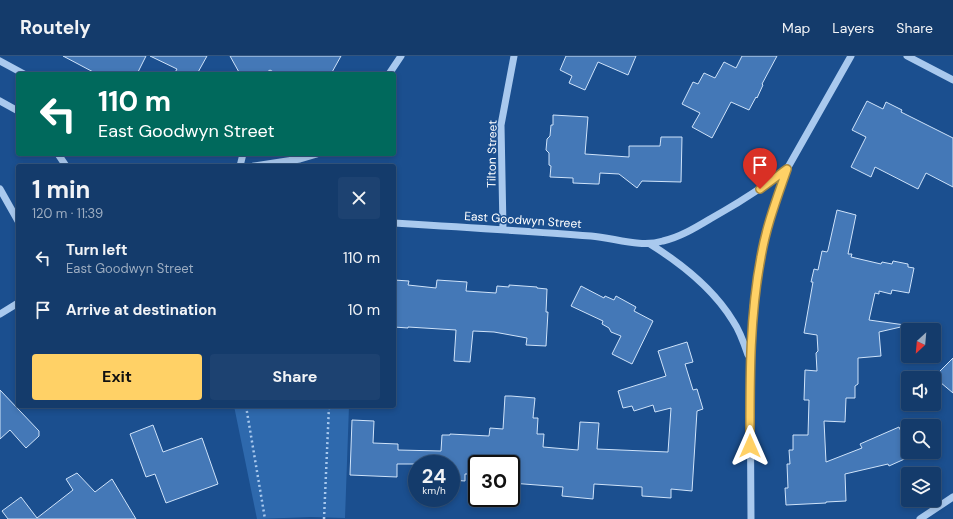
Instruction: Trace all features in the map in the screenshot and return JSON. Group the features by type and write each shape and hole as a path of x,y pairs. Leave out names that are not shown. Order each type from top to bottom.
{"street":[{"path":"391,72 401,56"},
{"name":"Tilton Street","path":"503,229 501,125 514,56"},
{"path":"751,519 750,359 753,307 761,256 773,210 787,169 851,56"},
{"path":"908,56 953,80"},
{"path":"0,61 20,72"},
{"path":"0,101 16,110"},
{"path":"267,164 310,156"},
{"name":"East Goodwyn Street","path":"396,224 503,229 601,237 650,244 683,234 705,223 760,189 787,169"},
{"path":"0,189 16,217"},
{"name":"East Goodwyn Street","path":"650,244 684,267 717,299 733,321 750,359"},
{"path":"0,314 16,304"},
{"path":"920,519 953,497"}],"path":[{"path":"246,408 265,519"},
{"path":"324,519 329,408"}],"shaded area":[{"path":"234,408 349,408 345,518 311,517 257,519"}],"building":[{"path":"63,56 146,56 138,72 93,72"},
{"path":"150,56 207,56 198,72 175,72 177,69"},
{"path":"230,56 341,56 332,72 274,72 270,70 267,72 239,72"},
{"path":"566,56 636,56 628,75 598,62 585,90 569,83 572,76 560,70"},
{"path":"742,56 777,56 762,84 763,85 757,98 756,97 749,110 731,102 712,138 692,127 700,113 682,104 693,82 698,84 704,73 715,78 724,62 736,68"},
{"path":"867,101 883,109 886,102 902,110 901,112 953,138 953,187 926,173 918,189 875,167 871,177 851,167 866,137 852,130"},
{"path":"553,115 588,117 585,154 629,157 629,146 660,146 661,137 682,137 681,182 642,181 637,188 619,174 600,173 599,184 573,183 573,178 550,177 551,166 549,165 549,153 546,150 547,139 550,136 551,125 553,125"},
{"path":"837,210 856,215 848,254 852,254 851,257 881,264 882,262 892,264 893,261 908,264 908,267 914,268 909,293 892,290 891,294 879,291 879,294 875,293 869,320 901,324 901,327 879,332 881,356 858,358 858,384 855,386 855,398 846,398 845,422 824,421 826,462 862,448 860,444 899,427 901,431 901,459 905,459 889,466 888,464 845,474 846,501 786,505 785,488 788,488 787,464 790,464 789,450 793,450 793,435 808,435 809,400 804,400 805,370 817,371 817,335 804,333 813,282 811,282 814,269 818,270 822,251 827,252"},
{"path":"396,280 409,281 408,285 436,288 437,280 467,282 466,291 496,293 497,286 509,287 509,285 547,289 546,312 548,312 546,346 526,345 527,338 494,332 473,331 470,362 454,361 456,330 396,327"},
{"path":"581,286 604,298 605,296 614,300 616,296 636,307 634,311 653,321 632,364 612,354 621,336 611,332 609,328 602,324 603,321 571,306"},
{"path":"687,342 693,362 685,364 693,390 697,389 703,409 697,411 692,491 671,489 671,498 642,496 642,487 594,484 593,499 562,496 563,487 520,484 520,455 468,455 468,474 465,474 465,481 460,481 460,455 408,455 408,464 397,464 397,477 350,475 352,420 374,421 373,443 398,444 398,450 441,451 442,435 489,436 490,428 503,429 505,396 535,398 533,418 538,418 537,434 544,434 543,447 578,450 580,422 599,423 597,449 668,452 671,408 655,412 653,405 634,411 632,406 623,408 618,391 666,376 658,351"},
{"path":"953,358 953,393 941,383 940,371"},
{"path":"0,390 39,431 39,436 26,448 10,430 0,439"},
{"path":"153,425 163,452 202,438 218,484 166,503 155,474 146,477 130,434"},
{"path":"77,473 95,492 112,479 136,519 8,519 2,511 21,497 37,518 73,490 66,479"}],"route":[{"path":"750,446 750,359 753,307 761,256 773,210 787,169 760,189"}]}
